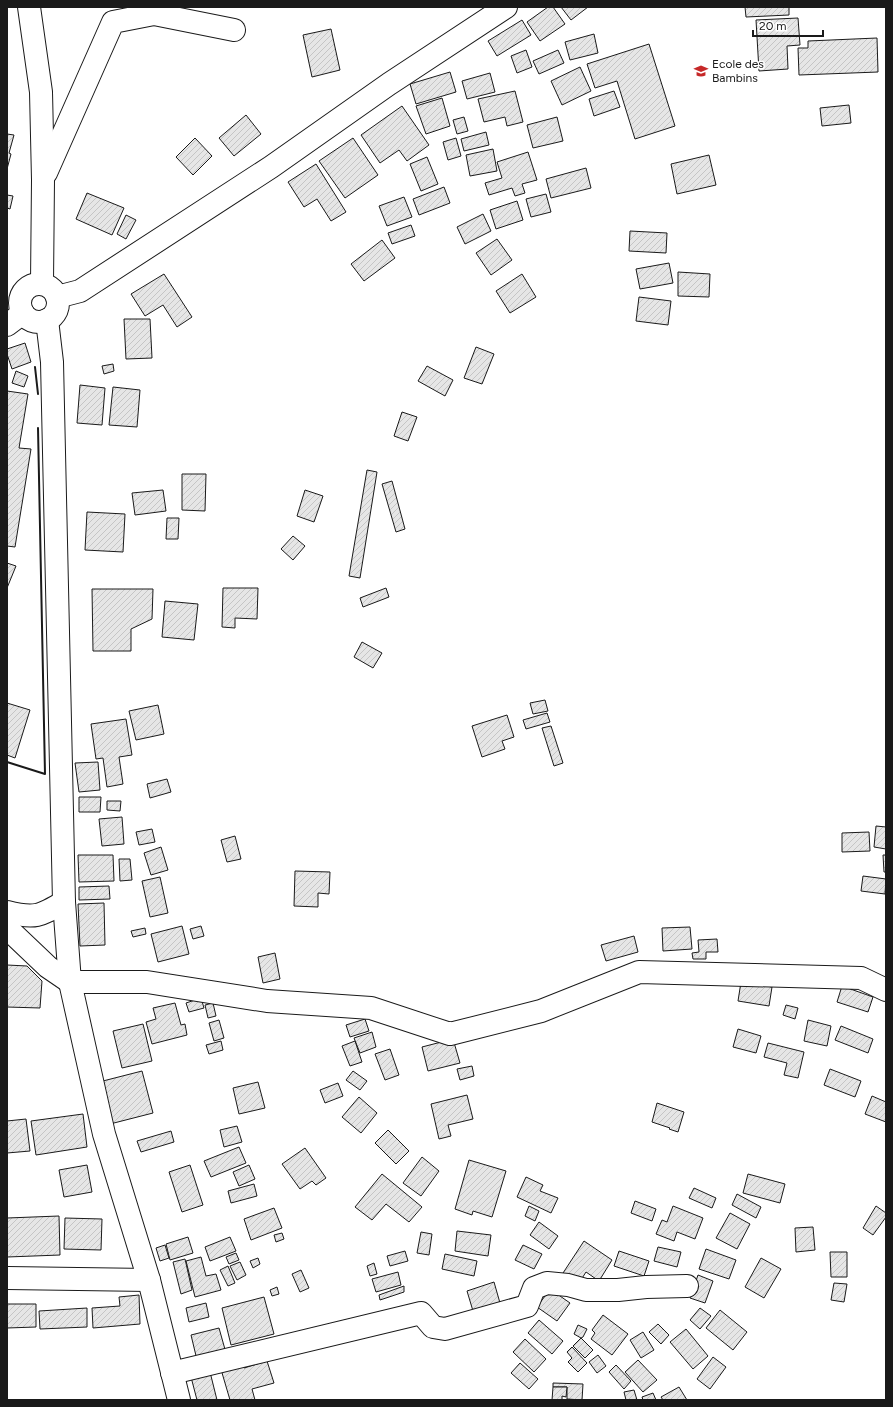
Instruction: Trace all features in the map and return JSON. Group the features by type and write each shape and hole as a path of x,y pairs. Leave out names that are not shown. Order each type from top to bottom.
{"street":[{"path":"29,7 41,92 43,180 49,290 58,306 54,314 47,320 38,322 29,319 15,319 20,305 21,296 25,289 33,284 49,290 80,291 271,168 389,84 506,7"},
{"path":"43,180 113,22 155,10 234,30"},
{"path":"47,320 52,362 64,902 70,982 104,1134 149,1280 179,1400"},
{"path":"7,912 24,917 44,914 64,902"},
{"path":"7,928 48,967 70,982 147,982 267,1001 371,1008 450,1034 541,1011 639,972 861,978 886,990"},
{"path":"7,1278 149,1280"},
{"path":"172,1373 421,1313 433,1326 446,1328 527,1306 534,1288 547,1283 568,1284 586,1290 618,1290 646,1287 687,1286"}],"building":[{"path":"548,7 553,7 565,24 540,41 527,22"},
{"path":"561,7 588,7 571,20"},
{"path":"745,7 789,7 789,15 746,17"},
{"path":"798,18 800,45 787,46 788,69 759,71 756,20"},
{"path":"522,20 531,35 497,56 488,41"},
{"path":"331,29 340,70 312,77 303,35"},
{"path":"594,34 598,53 570,60 565,42"},
{"path":"877,38 878,72 799,75 798,48 808,48 808,41"},
{"path":"649,44 675,126 635,139 617,81 595,88 587,64"},
{"path":"526,50 532,67 517,73 511,56"},
{"path":"558,50 564,63 539,74 533,61"},
{"path":"580,67 591,91 562,105 551,81"},
{"path":"450,72 456,92 416,104 410,84"},
{"path":"490,73 495,92 467,99 462,81"},
{"path":"515,91 523,122 507,126 505,117 484,122 478,99"},
{"path":"614,91 620,107 594,116 589,99"},
{"path":"442,98 450,126 426,134 416,106"},
{"path":"849,105 851,123 822,126 820,108"},
{"path":"402,106 429,145 407,161 399,150 380,163 361,135"},
{"path":"246,115 261,134 234,156 219,138"},
{"path":"464,117 468,131 457,134 453,120"},
{"path":"557,117 563,141 533,148 527,125"},
{"path":"486,132 489,145 464,151 461,139"},
{"path":"7,134 14,135 9,153 11,154 7,169"},
{"path":"195,138 212,156 193,175 176,157"},
{"path":"353,138 378,175 345,198 319,161"},
{"path":"456,138 461,156 448,160 443,142"},
{"path":"493,149 497,171 470,176 466,155"},
{"path":"528,152 537,180 522,184 525,193 515,196 512,188 489,195 485,183 502,178 497,162"},
{"path":"709,155 716,185 677,194 671,164"},
{"path":"427,157 438,184 421,191 410,164"},
{"path":"316,164 346,212 331,221 317,199 304,207 288,182"},
{"path":"586,168 591,188 551,198 546,179"},
{"path":"444,187 450,203 419,215 413,199"},
{"path":"87,193 124,208 112,235 76,219"},
{"path":"546,194 551,212 531,217 526,199"},
{"path":"7,195 13,196 10,209 7,208"},
{"path":"404,197 412,217 387,226 379,206"},
{"path":"517,201 523,220 496,229 490,210"},
{"path":"483,214 491,231 465,244 457,227"},
{"path":"126,215 136,220 126,239 117,234"},
{"path":"411,225 415,236 392,244 388,233"},
{"path":"630,231 667,233 666,253 629,251"},
{"path":"497,239 512,260 491,275 476,253"},
{"path":"382,240 395,258 364,281 351,264"},
{"path":"669,263 673,283 640,289 636,269"},
{"path":"678,272 710,274 709,297 678,296"},
{"path":"164,274 192,317 177,327 163,305 145,316 131,294"},
{"path":"522,274 536,297 510,313 496,291"},
{"path":"639,297 671,301 668,325 636,321"},
{"path":"124,319 150,319 152,358 126,359"},
{"path":"25,343 31,362 12,369 7,354 7,349"},
{"path":"476,347 494,354 482,384 464,378"},
{"path":"113,364 114,371 104,374 102,366"},
{"path":"427,366 453,380 445,396 418,381"},
{"path":"16,371 28,376 24,387 12,383"},
{"path":"80,385 105,388 102,425 77,423"},
{"path":"113,387 140,390 137,427 109,425"},
{"path":"7,391 28,394 19,448 31,449 15,547 7,546"},
{"path":"402,412 417,417 408,441 394,436"},
{"path":"367,470 377,472 360,578 349,576"},
{"path":"182,474 206,474 205,511 182,510"},
{"path":"392,481 405,529 396,532 382,484"},
{"path":"163,490 166,511 135,515 132,493"},
{"path":"305,490 323,496 314,522 297,516"},
{"path":"87,512 125,514 123,552 85,550"},
{"path":"167,518 179,518 178,539 166,539"},
{"path":"293,536 305,546 293,560 281,549"},
{"path":"7,563 16,566 7,588"},
{"path":"223,588 258,588 257,619 235,618 235,628 222,627"},
{"path":"386,588 389,597 363,607 360,598"},
{"path":"92,589 153,589 152,619 131,629 131,651 93,651"},
{"path":"165,601 198,604 194,640 162,637"},
{"path":"362,642 382,653 373,668 354,657"},
{"path":"545,700 548,711 533,714 530,703"},
{"path":"7,703 30,710 15,758 7,755"},
{"path":"158,705 164,734 136,740 129,711"},
{"path":"547,713 550,722 526,729 523,720"},
{"path":"507,715 514,737 502,741 505,749 482,757 472,726"},
{"path":"126,719 132,755 119,757 123,784 107,787 103,758 96,759 91,724"},
{"path":"551,726 563,763 554,766 542,728"},
{"path":"98,762 100,790 79,792 75,763"},
{"path":"167,779 171,792 150,798 147,784"},
{"path":"79,797 101,797 100,812 79,812"},
{"path":"107,801 121,801 120,811 107,810"},
{"path":"122,817 124,844 102,846 99,819"},
{"path":"876,826 886,827 886,849 874,847"},
{"path":"152,829 155,842 139,845 136,832"},
{"path":"869,832 870,851 842,852 842,833"},
{"path":"235,836 241,859 227,862 221,840"},
{"path":"161,847 168,870 151,875 144,853"},
{"path":"78,855 113,855 114,881 79,882"},
{"path":"883,855 886,855 886,872 884,872"},
{"path":"119,859 130,859 132,880 120,881"},
{"path":"295,871 330,872 329,894 318,893 318,907 294,906"},
{"path":"863,876 886,879 885,894 861,891"},
{"path":"160,877 168,913 150,917 142,881"},
{"path":"109,886 110,899 79,900 79,887"},
{"path":"104,903 105,945 80,946 78,904"},
{"path":"182,926 189,954 158,962 151,934"},
{"path":"201,926 204,936 193,939 190,929"},
{"path":"690,927 692,949 663,951 662,928"},
{"path":"145,928 146,934 133,937 131,931"},
{"path":"634,936 638,952 606,961 601,945"},
{"path":"717,939 718,952 706,952 706,959 693,959 692,953 699,952 698,940"},
{"path":"275,953 280,979 263,983 258,957"},
{"path":"7,965 27,966 42,981 40,1008 7,1007"},
{"path":"741,982 772,987 769,1006 738,1001"},
{"path":"842,986 873,997 868,1012 837,1002"},
{"path":"201,998 204,1008 189,1012 186,1003"},
{"path":"175,1003 181,1025 185,1024 187,1035 152,1044 146,1022 156,1019 153,1008"},
{"path":"213,1003 216,1016 208,1018 205,1005"},
{"path":"786,1005 798,1008 795,1019 783,1015"},
{"path":"365,1019 369,1031 350,1037 346,1025"},
{"path":"219,1020 224,1038 214,1041 209,1023"},
{"path":"808,1020 831,1026 827,1046 804,1041"},
{"path":"143,1024 152,1061 122,1068 113,1031"},
{"path":"841,1026 873,1039 868,1053 835,1040"},
{"path":"738,1029 761,1036 756,1053 733,1047"},
{"path":"372,1032 376,1047 360,1053 354,1038"},
{"path":"453,1039 460,1063 428,1071 422,1047"},
{"path":"221,1041 223,1050 209,1054 206,1045"},
{"path":"355,1041 362,1062 350,1066 342,1046"},
{"path":"768,1043 804,1052 798,1078 784,1075 787,1063 764,1057"},
{"path":"390,1049 399,1075 385,1080 375,1054"},
{"path":"472,1066 474,1076 460,1080 457,1069"},
{"path":"830,1069 861,1081 855,1097 824,1085"},
{"path":"142,1071 153,1113 110,1124 99,1082"},
{"path":"353,1071 367,1081 360,1090 346,1080"},
{"path":"258,1082 265,1108 239,1114 233,1088"},
{"path":"338,1083 343,1096 325,1103 320,1090"},
{"path":"467,1095 473,1119 448,1125 451,1136 439,1139 431,1104"},
{"path":"872,1096 886,1102 886,1122 865,1114"},
{"path":"359,1097 377,1113 361,1133 342,1117"},
{"path":"657,1103 684,1112 678,1132 652,1122"},
{"path":"83,1114 87,1147 36,1155 31,1121"},
{"path":"26,1119 30,1151 7,1153 7,1121"},
{"path":"237,1126 242,1142 224,1147 220,1130"},
{"path":"388,1130 409,1151 396,1164 375,1143"},
{"path":"171,1131 174,1142 141,1152 137,1141"},
{"path":"239,1147 246,1163 211,1177 204,1161"},
{"path":"305,1148 326,1178 316,1185 312,1181 300,1189 282,1164"},
{"path":"422,1157 439,1171 421,1196 403,1183"},
{"path":"469,1160 506,1171 492,1217 473,1211 472,1215 455,1209"},
{"path":"87,1165 92,1192 64,1197 59,1170"},
{"path":"190,1165 203,1205 182,1212 169,1172"},
{"path":"249,1165 255,1179 239,1186 233,1172"},
{"path":"382,1174 422,1207 409,1222 386,1204 372,1220 355,1207"},
{"path":"748,1174 785,1184 780,1203 743,1193"},
{"path":"526,1177 543,1185 540,1191 558,1198 551,1213 517,1197"},
{"path":"254,1184 257,1196 231,1203 228,1191"},
{"path":"694,1188 716,1198 712,1208 689,1198"},
{"path":"737,1194 761,1207 756,1218 732,1205"},
{"path":"635,1201 656,1209 652,1221 631,1213"},
{"path":"529,1206 539,1211 535,1221 525,1216"},
{"path":"673,1206 703,1218 695,1239 677,1232 674,1241 656,1234 662,1220 667,1222"},
{"path":"876,1206 886,1213 886,1217 873,1235 863,1228"},
{"path":"274,1208 282,1228 251,1240 244,1219"},
{"path":"730,1213 750,1224 737,1249 716,1238"},
{"path":"59,1216 60,1255 7,1257 7,1218"},
{"path":"65,1218 102,1219 101,1250 64,1249"},
{"path":"539,1222 558,1236 549,1249 530,1235"},
{"path":"813,1227 815,1250 796,1252 795,1228"},
{"path":"457,1231 491,1235 488,1256 455,1251"},
{"path":"421,1232 432,1234 429,1255 417,1253"},
{"path":"282,1233 284,1239 276,1242 274,1235"},
{"path":"188,1237 193,1253 170,1260 166,1244"},
{"path":"230,1237 236,1251 210,1261 205,1247"},
{"path":"584,1241 612,1260 599,1281 586,1272 579,1283 563,1273"},
{"path":"165,1245 169,1258 160,1261 156,1248"},
{"path":"523,1245 542,1254 534,1269 515,1260"},
{"path":"658,1247 681,1252 677,1267 654,1261"},
{"path":"706,1249 736,1260 729,1279 699,1269"},
{"path":"405,1251 408,1261 390,1266 387,1256"},
{"path":"619,1251 649,1261 644,1276 614,1266"},
{"path":"830,1252 847,1252 847,1277 831,1277"},
{"path":"236,1253 239,1260 229,1264 226,1257"},
{"path":"445,1254 477,1261 474,1276 442,1269"},
{"path":"201,1257 206,1276 216,1274 221,1290 195,1297 186,1261"},
{"path":"258,1258 260,1264 253,1268 250,1261"},
{"path":"761,1258 781,1269 764,1298 745,1287"},
{"path":"185,1259 192,1290 181,1294 173,1262"},
{"path":"240,1262 246,1275 237,1280 230,1266"},
{"path":"374,1263 377,1274 370,1276 367,1266"},
{"path":"228,1266 235,1283 228,1286 220,1270"},
{"path":"301,1270 309,1288 300,1292 292,1274"},
{"path":"398,1272 401,1285 376,1292 372,1279"},
{"path":"698,1275 713,1281 705,1303 690,1298"},
{"path":"494,1282 500,1303 473,1311 467,1291"},
{"path":"834,1283 847,1284 844,1302 831,1300"},
{"path":"404,1286 404,1292 380,1300 379,1295"},
{"path":"277,1287 279,1294 272,1296 270,1290"},
{"path":"550,1289 570,1303 557,1321 537,1307"},
{"path":"139,1295 140,1324 93,1328 92,1308 120,1306 119,1297"},
{"path":"264,1297 274,1334 231,1345 222,1308"},
{"path":"206,1303 209,1317 189,1322 186,1308"},
{"path":"7,1304 36,1304 36,1327 7,1328"},
{"path":"87,1308 87,1327 40,1329 39,1311"},
{"path":"700,1308 711,1316 700,1329 690,1320"},
{"path":"720,1310 747,1332 733,1350 706,1328"},
{"path":"603,1315 628,1334 612,1355 591,1339 595,1333 592,1330"},
{"path":"539,1320 563,1341 552,1354 528,1333"},
{"path":"658,1324 669,1335 661,1344 649,1332"},
{"path":"578,1325 587,1329 581,1338 574,1334"},
{"path":"219,1328 226,1353 197,1360 191,1335"},
{"path":"686,1329 708,1356 693,1369 670,1342"},
{"path":"643,1332 654,1350 641,1358 630,1340"},
{"path":"581,1338 593,1350 585,1358 573,1346"},
{"path":"525,1339 546,1359 534,1372 513,1352"},
{"path":"572,1347 587,1363 578,1372 568,1362 572,1358 567,1352"},
{"path":"598,1355 606,1366 597,1373 589,1362"},
{"path":"713,1357 726,1367 710,1389 697,1379"},
{"path":"242,1360 244,1368 267,1361 274,1383 252,1389 255,1400 230,1400 220,1366"},
{"path":"638,1360 657,1380 643,1392 625,1372"},
{"path":"520,1363 538,1379 529,1389 511,1373"},
{"path":"616,1365 631,1381 624,1389 609,1372"},
{"path":"210,1372 217,1400 197,1400 191,1377"},
{"path":"553,1383 583,1384 582,1400 567,1399 567,1387 553,1387"},
{"path":"553,1387 567,1387 566,1397 562,1396 562,1400 552,1400"},
{"path":"679,1387 687,1400 663,1400 661,1397"},
{"path":"634,1390 637,1400 626,1400 624,1392"},
{"path":"653,1393 656,1400 643,1400 642,1397"}],"wall":[{"path":"35,367 38,394"},
{"path":"7,762 45,774 38,428"}],"place":[{"name":"Ecole des Bambins","path":"701,71"}]}
